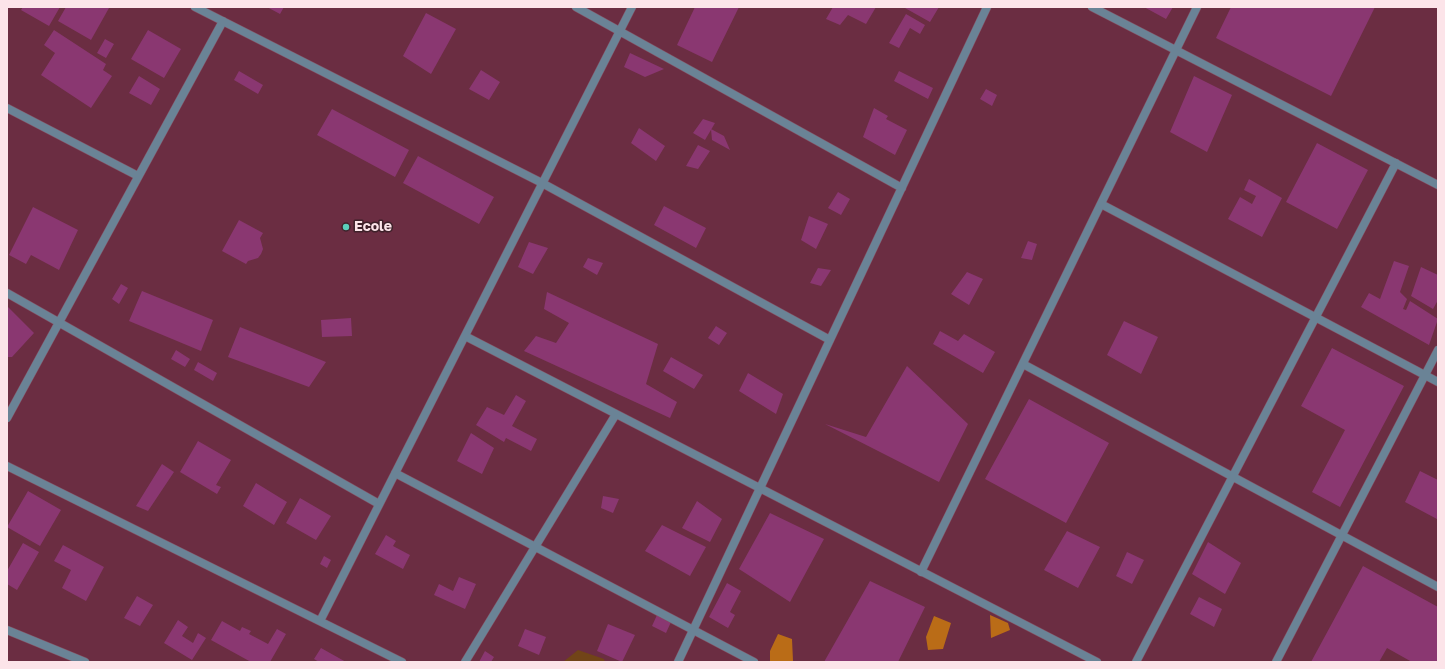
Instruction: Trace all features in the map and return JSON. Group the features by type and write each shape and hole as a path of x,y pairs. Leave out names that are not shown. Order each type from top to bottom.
{"street":[{"path":"195,7 542,183 830,340"},
{"path":"576,7 902,188"},
{"path":"320,621 632,7"},
{"path":"678,662 987,7"},
{"path":"1092,7 1438,185"},
{"path":"922,572 1197,7"},
{"path":"7,418 223,22"},
{"path":"7,108 138,176"},
{"path":"1136,662 1396,164"},
{"path":"1101,204 1438,382"},
{"path":"7,293 379,504"},
{"path":"465,336 1097,662"},
{"path":"1276,662 1438,350"},
{"path":"1023,364 1438,587"},
{"path":"465,662 616,414"},
{"path":"7,466 402,662"},
{"path":"395,474 754,662"},
{"path":"7,630 85,662"}],"shaded area":[{"path":"990,615 1008,623 1010,630 991,638"},
{"path":"934,616 951,623 943,649 928,650 926,637"},
{"path":"778,634 792,639 792,662 770,662 770,651"},
{"path":"578,650 604,659 605,662 563,662"}],"building":[{"path":"23,7 60,7 49,26 21,10"},
{"path":"66,7 109,8 91,40 58,21"},
{"path":"267,7 284,7 280,14"},
{"path":"695,7 739,7 712,62 677,45"},
{"path":"833,7 876,7 866,24 848,15 840,25 826,19"},
{"path":"939,7 930,22 905,8"},
{"path":"1144,7 1173,7 1166,19"},
{"path":"1231,7 1375,7 1331,96 1216,38"},
{"path":"426,13 456,29 431,74 403,56"},
{"path":"906,14 925,25 920,34 910,28 899,48 889,43"},
{"path":"54,30 106,64 103,70 112,76 91,108 41,75 55,53 44,45"},
{"path":"148,30 181,49 164,78 131,59"},
{"path":"105,39 114,44 106,58 97,53"},
{"path":"630,53 664,69 645,77 624,67"},
{"path":"481,70 500,82 489,100 469,89"},
{"path":"239,71 263,85 258,94 234,80"},
{"path":"899,71 933,88 928,99 894,81"},
{"path":"139,76 160,89 151,105 129,93"},
{"path":"1194,76 1232,95 1207,152 1170,132"},
{"path":"986,89 997,95 992,106 980,99"},
{"path":"874,108 888,116 886,119 907,130 895,155 863,137"},
{"path":"332,109 409,150 395,177 317,135"},
{"path":"703,119 715,123 705,140 693,133"},
{"path":"639,128 665,146 656,161 631,143"},
{"path":"711,129 724,136 730,150 712,140"},
{"path":"1317,143 1368,170 1337,229 1286,202"},
{"path":"698,145 710,151 698,169 686,166"},
{"path":"418,156 494,197 479,224 403,183"},
{"path":"1249,179 1282,198 1262,237 1228,219 1240,197 1252,204 1256,196 1244,190"},
{"path":"838,192 850,199 841,215 828,208"},
{"path":"664,206 706,228 696,248 654,225"},
{"path":"33,207 78,230 59,270 31,255 26,264 9,255"},
{"path":"809,216 828,224 816,249 801,240"},
{"path":"239,220 263,233 260,238 263,249 261,254 258,258 248,261 246,264 222,251"},
{"path":"1028,241 1037,244 1032,260 1021,258"},
{"path":"529,242 548,248 533,274 518,267"},
{"path":"588,258 603,263 597,275 583,267"},
{"path":"1394,261 1409,266 1400,292 1407,299 1403,309 1406,310 1410,301 1438,319 1429,345 1361,307 1369,293 1380,299"},
{"path":"1421,267 1438,275 1438,300 1433,309 1411,296"},
{"path":"818,268 831,270 821,286 810,283"},
{"path":"967,272 983,279 969,305 951,294"},
{"path":"121,284 128,288 119,304 112,299"},
{"path":"142,291 213,320 201,351 129,321"},
{"path":"547,292 658,344 646,384 677,402 670,418 524,351 536,336 556,343 569,323 544,309"},
{"path":"7,306 34,333 12,357 7,357"},
{"path":"351,318 352,336 322,337 321,320"},
{"path":"1124,321 1158,337 1141,374 1107,355"},
{"path":"716,326 727,333 719,345 708,338"},
{"path":"240,327 326,362 309,387 228,357"},
{"path":"940,331 958,341 964,334 995,352 983,373 933,344"},
{"path":"1332,348 1404,386 1340,507 1312,492 1345,430 1301,406"},
{"path":"176,350 190,359 185,367 171,359"},
{"path":"671,357 703,375 694,389 663,371"},
{"path":"198,362 217,373 213,381 194,370"},
{"path":"907,366 968,424 939,482 825,424 866,437"},
{"path":"748,373 783,394 776,414 739,391"},
{"path":"516,395 526,401 512,426 537,439 531,451 506,438 504,442 476,425 487,407 504,415"},
{"path":"1029,399 1109,443 1066,523 985,479"},
{"path":"471,433 494,448 482,474 457,461"},
{"path":"198,441 231,460 216,485 221,487 217,494 180,472"},
{"path":"162,464 174,472 148,511 136,506"},
{"path":"1420,471 1438,480 1437,519 1405,502"},
{"path":"256,483 287,502 274,525 243,506"},
{"path":"28,491 61,510 40,546 7,527"},
{"path":"603,496 619,499 613,513 601,508"},
{"path":"300,498 331,516 316,540 286,523"},
{"path":"697,501 722,519 710,542 682,528"},
{"path":"770,513 824,539 790,602 739,569"},
{"path":"662,525 706,547 690,576 645,551"},
{"path":"1067,531 1100,547 1078,588 1044,570"},
{"path":"386,535 396,541 393,546 410,555 403,569 375,554"},
{"path":"1208,542 1241,563 1225,594 1192,574"},
{"path":"23,543 39,552 17,590 7,584 7,571"},
{"path":"63,545 104,567 86,601 62,588 71,570 54,561"},
{"path":"1127,552 1144,560 1132,584 1116,576"},
{"path":"324,556 331,560 327,568 320,564"},
{"path":"1363,566 1438,607 1438,662 1412,662 1387,648 1379,662 1311,662"},
{"path":"459,577 476,584 465,609 434,595 439,584 453,591"},
{"path":"870,581 925,607 898,662 824,662"},
{"path":"727,583 741,591 730,612 735,615 728,628 709,617"},
{"path":"137,596 153,605 140,626 124,618"},
{"path":"1199,597 1222,609 1214,627 1190,614"},
{"path":"657,615 671,622 666,633 652,626"},
{"path":"178,620 188,627 182,636 193,643 198,633 206,638 192,660 164,643"},
{"path":"222,621 240,631 242,627 251,631 249,634 268,644 277,629 286,634 270,662 251,662 211,640"},
{"path":"608,624 635,635 622,662 597,651"},
{"path":"525,629 546,637 539,655 518,646"},
{"path":"321,648 346,662 319,662 314,659"},
{"path":"485,651 494,657 491,662 479,662"}],"place":[{"name":"Ecole","path":"346,227"}]}
